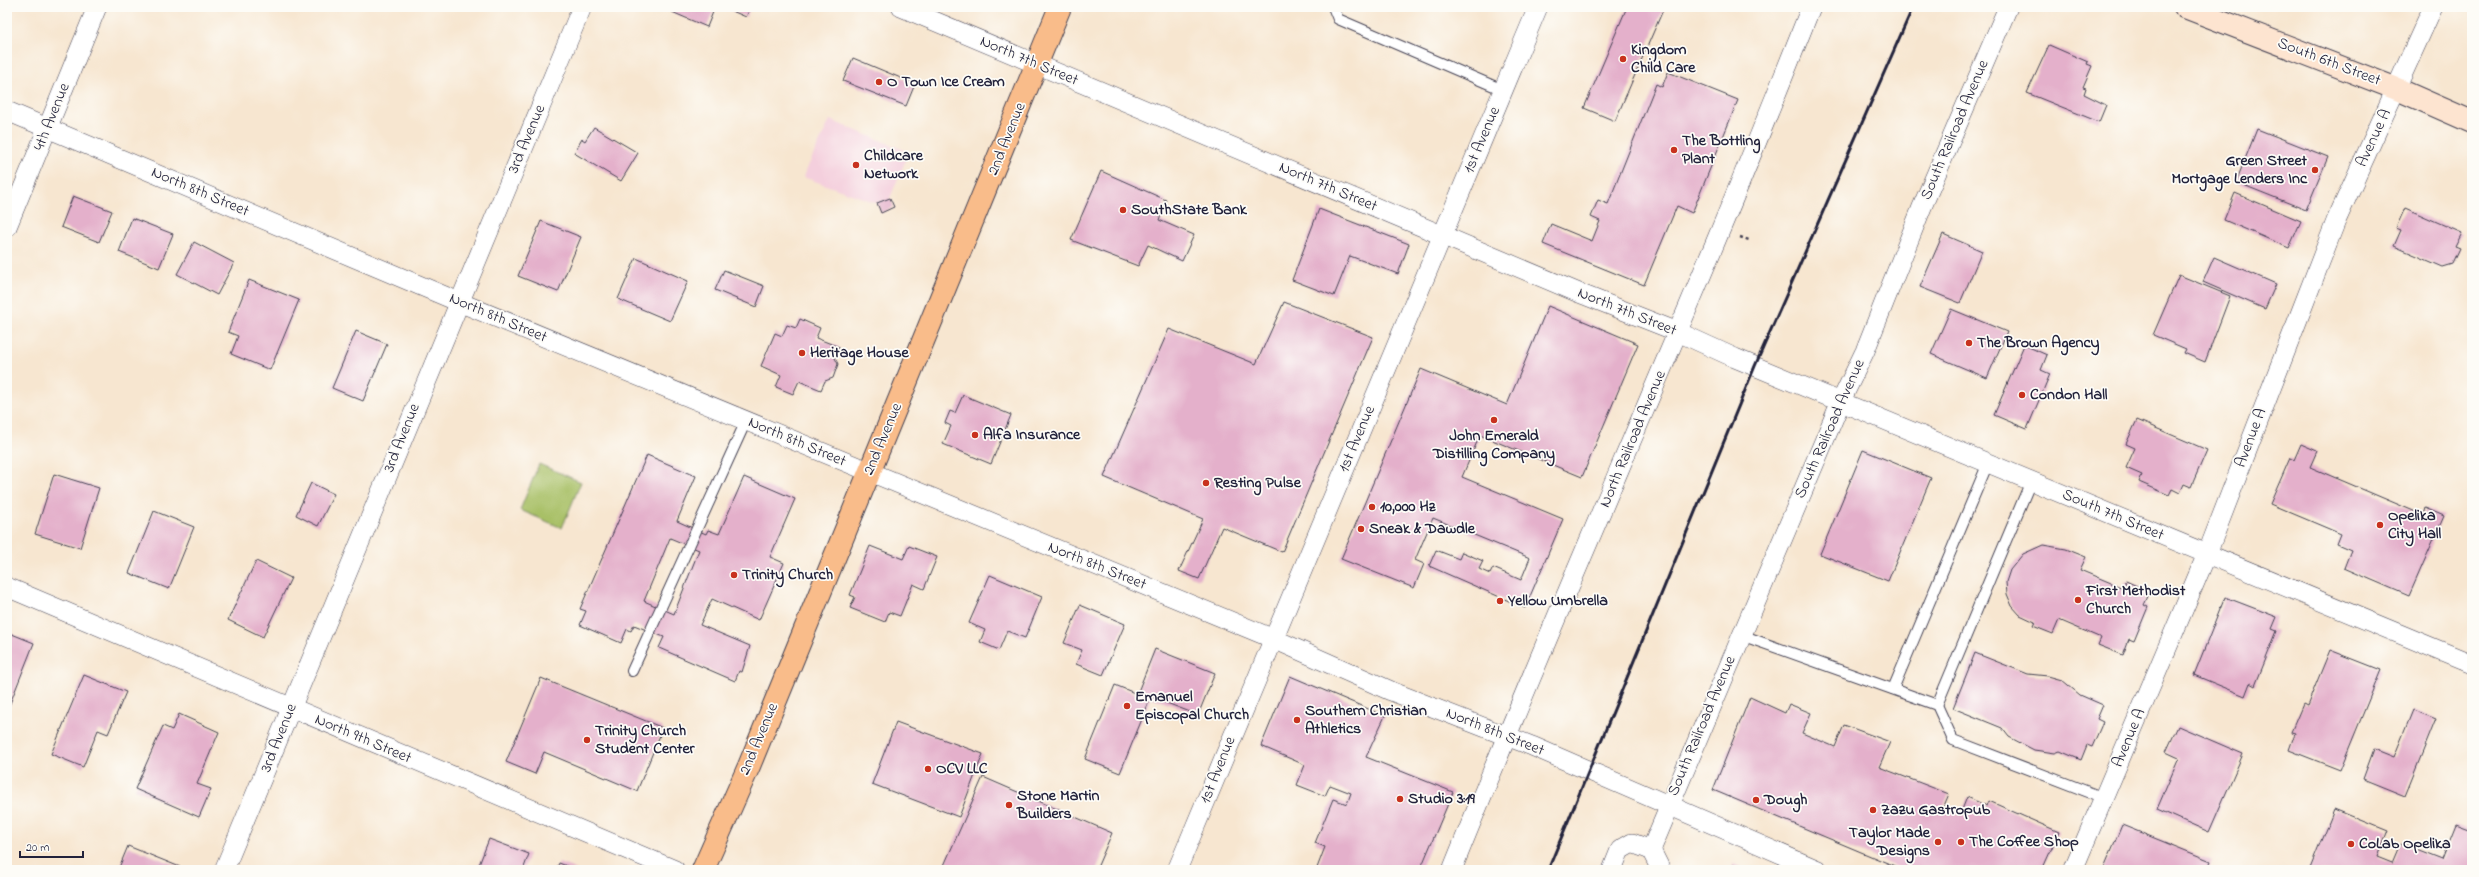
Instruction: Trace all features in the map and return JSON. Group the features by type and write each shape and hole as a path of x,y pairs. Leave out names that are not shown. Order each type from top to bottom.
{"main road":[{"name":"2nd Avenue","path":"703,870 1038,64 1060,7"}],"street":[{"name":"4th Avenue","path":"7,227 97,7"},
{"name":"3rd Avenue","path":"224,870 582,7"},
{"name":"1st Avenue","path":"1177,870 1538,7"},
{"name":"North Railroad Avenue","path":"1452,870 1507,735 1758,142 1811,7"},
{"name":"South Railroad Avenue","path":"1651,850 1741,634 1841,401 1865,351 1922,206 2008,7"},
{"name":"South 6th Street","path":"2185,7 2397,89 2472,122"},
{"name":"Avenue A","path":"2073,870 2207,554 2336,221 2433,7"},
{"name":"North 7th Street","path":"905,8 1579,293 1678,332 1755,366"},
{"name":"North 8th Street","path":"7,111 459,302 1274,639 1391,691 1507,735 1818,870"},
{"name":"South 7th Street","path":"1755,366 2472,664"},
{"name":"North 9th Street","path":"7,587 290,709 675,870"},
{"path":"1612,870 1620,850 1632,843 1651,850 1661,870"}],"lane":[{"path":"1333,7 1338,19 1503,90"},
{"path":"632,671 746,421"},
{"path":"1894,689 1988,463"},
{"path":"1937,705 2031,481"},
{"path":"1741,634 1937,705 1953,740 2104,798"}],"shaded area":[{"name":"Childcare Network","path":"830,120 909,152 890,198 877,203 803,177"}],"green space":[{"path":"539,464 581,482 562,528 520,510"}],"building":[{"path":"675,7 715,7 707,27 672,12"},
{"path":"723,7 751,7 746,17"},
{"name":"Kingdom Child Care","path":"1627,7 1655,7 1663,10 1615,121 1584,108"},
{"path":"2049,45 2088,62 2087,64 2092,66 2083,87 2086,88 2084,94 2106,105 2099,122 2027,93"},
{"name":"O Town Ice Cream","path":"853,58 915,84 906,106 843,81"},
{"name":"The Bottling Plant","path":"1668,72 1738,100 1692,213 1677,206 1644,285 1543,244 1551,224 1592,241 1600,221 1591,217 1598,200 1608,204 1656,84 1662,87"},
{"path":"594,127 638,153 621,181 574,153 582,139 585,141"},
{"path":"2257,129 2328,157 2306,210 2236,182"},
{"name":"SouthState Bank","path":"1101,171 1166,200 1159,220 1194,235 1182,261 1148,245 1138,266 1071,240"},
{"path":"2235,193 2301,221 2289,248 2224,220"},
{"path":"73,196 112,211 99,242 61,227"},
{"path":"890,198 894,207 881,213 877,203"},
{"path":"2405,208 2462,233 2455,247 2460,249 2453,264 2443,267 2394,246 2401,230 2396,228"},
{"path":"1319,209 1409,244 1398,274 1350,256 1334,296 1292,280"},
{"path":"132,218 173,234 159,268 119,252"},
{"path":"541,221 581,237 558,292 518,276"},
{"path":"1943,234 1982,251 1960,303 1920,287"},
{"path":"194,242 234,263 217,295 177,274"},
{"path":"2214,257 2276,284 2265,309 2203,282"},
{"path":"636,258 688,281 670,321 618,299"},
{"path":"724,270 764,286 756,307 715,290"},
{"path":"2179,275 2230,296 2205,362 2184,353 2186,349 2153,335"},
{"path":"249,280 299,300 270,370 231,354 238,336 228,332"},
{"path":"1284,302 1373,337 1282,552 1222,527 1199,579 1179,571 1203,519 1104,477 1169,329 1256,364"},
{"path":"1548,306 1638,344 1582,477 1480,435 1462,477 1563,519 1525,608 1429,566 1436,550 1459,559 1462,552 1483,561 1479,569 1490,574 1493,568 1521,580 1530,558 1433,518 1415,560 1424,564 1414,588 1341,559 1421,369 1507,405"},
{"name":"The Brown Agency","path":"1951,309 2007,332 1987,378 1931,354"},
{"name":"Heritage House","path":"800,319 820,328 816,338 839,347 835,358 838,364 833,378 825,381 821,390 799,381 793,394 776,387 781,375 761,366 775,333 782,336 787,325 796,328"},
{"path":"356,331 387,344 363,401 332,388"},
{"name":"Condon Hall","path":"2024,345 2047,355 2041,370 2050,374 2027,429 1994,415"},
{"name":"Alfa Insurance","path":"963,395 1011,415 991,464 943,444 951,426 945,423 950,411 955,413"},
{"path":"2137,420 2207,450 2191,487 2184,484 2180,493 2172,489 2169,495 2139,482 2142,475 2126,468 2135,448 2126,444"},
{"name":"Opelika City Hall","path":"2301,444 2317,451 2310,467 2423,515 2425,508 2444,516 2409,596 2344,568 2351,550 2337,544 2341,534 2270,504 2290,458 2294,460"},
{"path":"1863,450 1931,478 1888,581 1820,554"},
{"name":"Trinity Church","path":"647,455 696,476 677,521 706,534 708,530 719,534 744,477 795,499 770,557 784,563 759,620 712,599 700,625 750,646 742,672 739,671 735,681 659,648 664,637 634,625 631,631 627,629 621,643 580,625 586,611 580,609","holes":["670,538 699,550 674,614 644,601"]},
{"path":"54,474 99,488 80,548 35,534"},
{"path":"311,483 334,494 318,526 296,515"},
{"path":"154,511 194,527 169,589 129,573"},
{"name":"First Methodist Church","path":"2043,545 2066,549 2086,557 2080,570 2123,588 2126,581 2150,592 2144,605 2148,607 2134,641 2129,639 2123,655 2098,645 2101,638 2059,620 2053,634 2033,626 2035,622 2020,615 2012,606 2007,594 2006,582 2010,570 2023,554"},
{"path":"870,546 903,559 909,546 937,557 924,589 913,584 900,616 889,612 885,622 850,608 855,597 850,595"},
{"path":"256,561 291,578 263,637 228,620"},
{"path":"990,575 1042,597 1025,638 1007,631 999,650 980,642 985,630 969,623"},
{"path":"2225,597 2277,617 2272,629 2277,631 2255,686 2250,683 2245,696 2194,675"},
{"path":"1080,605 1125,624 1103,675 1076,664 1082,650 1064,643"},
{"path":"7,632 34,643 7,711"},
{"name":"Emanuel Episcopal Church","path":"1155,649 1215,673 1198,715 1151,697 1120,773 1085,759 1115,685 1137,694"},
{"path":"2330,650 2381,670 2340,770 2289,750 2295,733 2291,732 2303,704 2307,706"},
{"path":"1975,653 2028,674 2048,676 2062,680 2080,695 2103,705 2097,719 2103,722 2092,747 2087,745 2081,760 2060,751 2055,753 2034,750 2009,737 2002,728 1953,708"},
{"path":"84,675 126,692 108,734 98,730 83,767 51,754"},
{"path":"1290,676 1385,716 1366,757 1453,792 1420,870 1322,870 1317,868 1325,847 1315,843 1333,799 1347,804 1351,793 1330,785 1325,796 1297,785 1305,765 1261,746"},
{"name":"Trinity Church Student Center","path":"541,678 663,728 637,791 544,752 535,774 506,762"},
{"path":"1750,697 1785,713 1789,704 1811,713 1802,733 1835,747 1844,725 1890,742 1879,767 1949,794 1943,808 1960,815 1967,797 1987,806 1989,801 2059,832 2042,870 1904,870 1713,790"},
{"path":"2413,710 2436,719 2405,796 2363,779 2374,749 2394,757"},
{"path":"179,714 219,732 197,784 211,789 199,817 135,789 163,726 172,730"},
{"name":"OCV LLC","path":"896,722 983,754 959,817 872,784"},
{"path":"2178,726 2243,754 2209,832 2157,809 2179,758 2166,752"},
{"name":"Stone Martin Builders","path":"983,777 1112,833 1096,870 942,870"},
{"name":"CoLab Opelika","path":"2334,809 2388,831 2378,857 2393,863 2401,844 2442,860 2456,825 2472,831 2472,870 2309,870"},
{"path":"2122,825 2211,861 2207,870 2103,870"},
{"path":"489,839 529,854 523,870 477,870"},
{"path":"128,846 180,867 179,870 118,870"},
{"path":"559,863 577,870 556,870"},
{"path":"1733,864 1748,870 1731,870"}],"railway":[{"path":"1548,870 1755,366 1913,7"}],"place":[{"name":"Kingdom Child Care","path":"1623,59"},
{"name":"O Town Ice Cream","path":"879,82"},
{"name":"The Bottling Plant","path":"1674,150"},
{"name":"Childcare Network","path":"856,165"},
{"name":"Green Street Mortgage Lenders Inc","path":"2315,170"},
{"name":"SouthState Bank","path":"1123,210"},
{"name":"The Brown Agency","path":"1969,343"},
{"name":"Heritage House","path":"802,353"},
{"name":"Condon Hall","path":"2022,395"},
{"name":"John Emerald Distilling Company","path":"1494,420"},
{"name":"Alfa Insurance","path":"975,435"},
{"name":"Resting Pulse","path":"1206,483"},
{"name":"10,000 Hz","path":"1372,507"},
{"name":"Opelika City Hall","path":"2380,525"},
{"name":"Sneak & Dawdle","path":"1361,529"},
{"name":"Trinity Church","path":"734,575"},
{"name":"First Methodist Church","path":"2078,600"},
{"name":"Yellow Umbrella","path":"1500,601"},
{"name":"Emanuel Episcopal Church","path":"1127,706"},
{"name":"Southern Christian Athletics","path":"1297,720"},
{"name":"Trinity Church Student Center","path":"587,740"},
{"name":"OCV LLC","path":"928,769"},
{"name":"Studio 3:19","path":"1400,799"},
{"name":"Dough","path":"1756,800"},
{"name":"Stone Martin Builders","path":"1009,805"},
{"name":"Zazu Gastropub","path":"1873,810"},
{"name":"Taylor Made Designs","path":"1938,842"},
{"name":"The Coffee Shop","path":"1961,842"},
{"name":"CoLab Opelika","path":"2351,844"}]}
